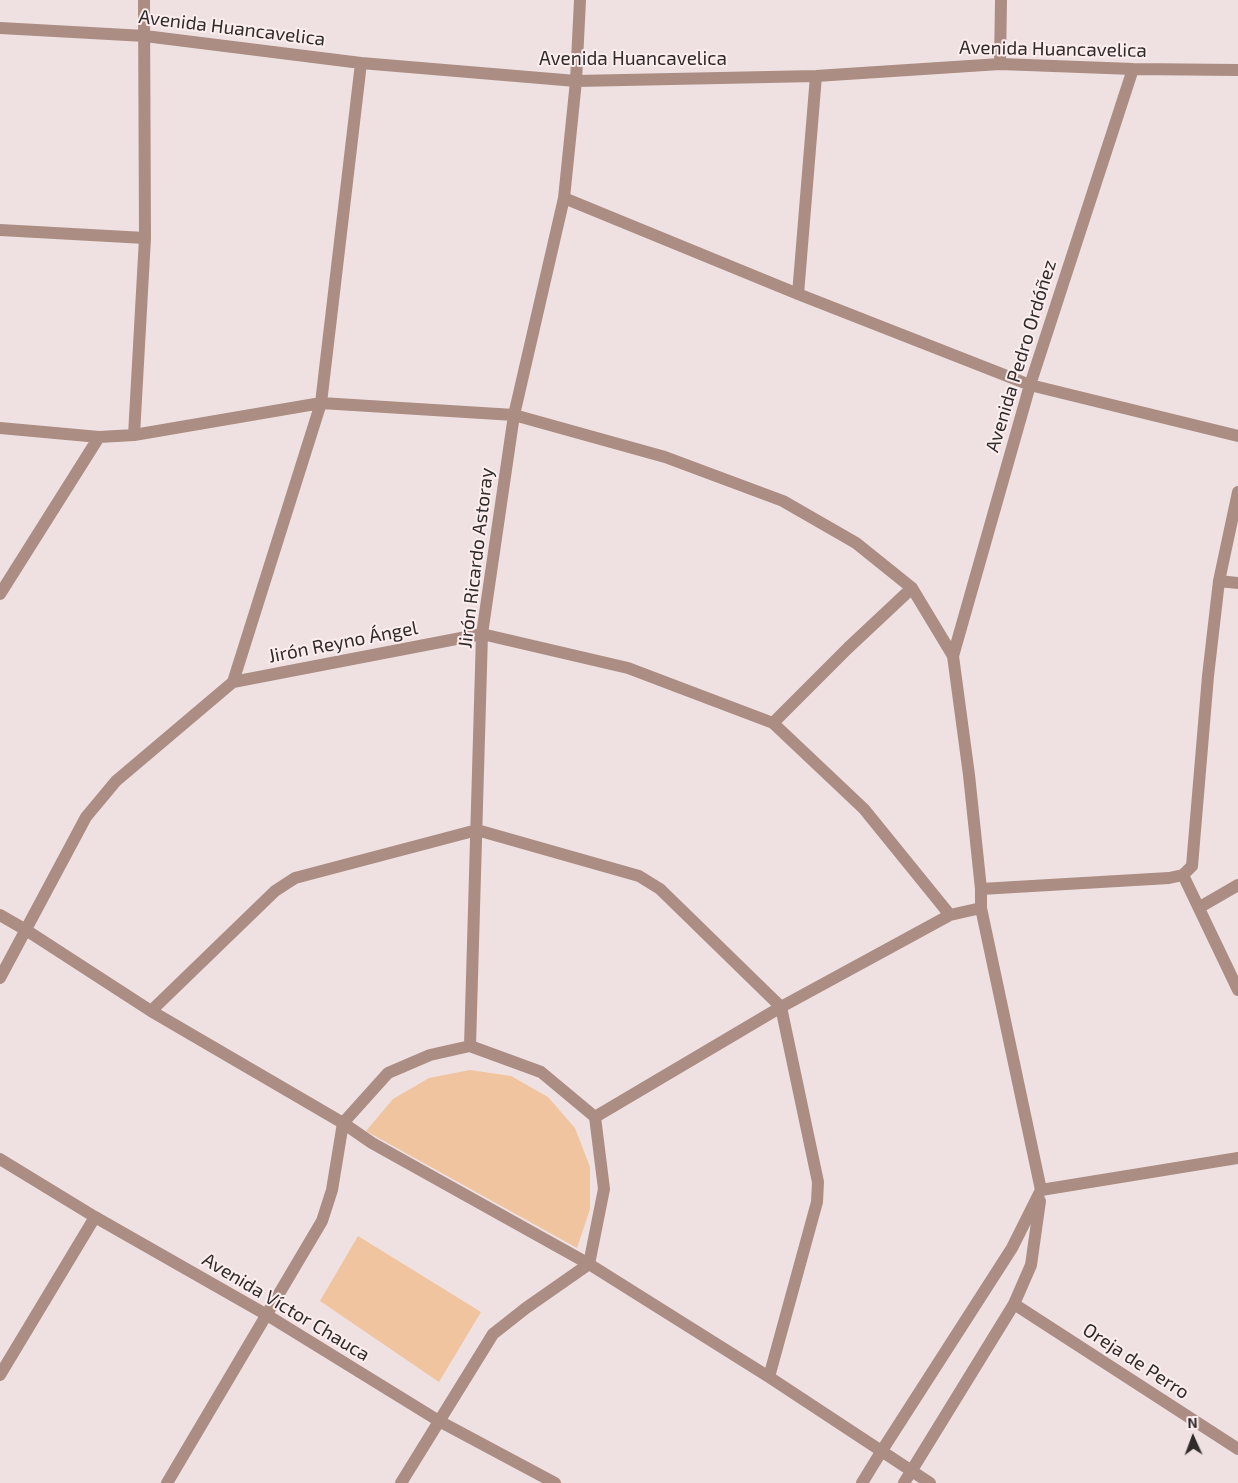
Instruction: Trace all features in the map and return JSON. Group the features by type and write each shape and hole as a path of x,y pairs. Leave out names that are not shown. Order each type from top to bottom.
{"street":[{"path":"134,435 145,238 144,0"},
{"name":"Jirón Ricardo Astoray","path":"470,1046 482,634 514,415 564,198 576,81 580,0"},
{"path":"1000,64 1001,0"},
{"name":"Avenida Huancavelica","path":"0,28 145,36 361,63 576,81 816,76 1000,64 1134,69 1238,70"},
{"path":"232,682 321,403 361,63"},
{"name":"Avenida Pedro Ordóñez","path":"953,656 1030,385 1134,69"},
{"path":"798,294 816,76"},
{"path":"564,198 798,294 1030,385 1238,436"},
{"path":"0,230 145,238"},
{"path":"0,428 99,437 134,435 321,403 514,415 665,457 783,500 856,542 912,588 953,656 969,775 982,908 1041,1190 1031,1265 1014,1304 908,1478"},
{"path":"0,594 99,437"},
{"path":"981,889 1169,878 1184,875 1192,866 1208,676 1219,581 1238,492"},
{"path":"1219,581 1238,583"},
{"path":"912,588 848,648 773,723 864,809 950,915"},
{"name":"Jirón Reyno Ángel","path":"0,978 86,817 116,781 232,682 482,634 628,668 773,723"},
{"path":"151,1011 275,891 295,878 477,830 639,876 660,889 780,1007 818,1182 817,1202 769,1377"},
{"path":"1184,875 1238,988"},
{"path":"1200,907 1238,885"},
{"path":"594,1117 780,1007 950,915 982,908"},
{"path":"0,915 151,1011 343,1123 372,1142 589,1264 769,1377 881,1452 908,1478 930,1483"},
{"path":"167,1483 322,1221 332,1190 343,1123 388,1073 430,1055 470,1046 541,1072 594,1117 604,1189 589,1264 526,1308 494,1334 401,1483"},
{"path":"1041,1190 1238,1158"},
{"name":"Avenida Víctor Chauca","path":"0,1159 95,1217 267,1315 439,1421 555,1483"},
{"path":"862,1483 1012,1248 1041,1190"},
{"path":"0,1375 95,1217"},
{"name":"Oreja de Perro","path":"1014,1304 1238,1449"}],"shaded area":[{"path":"470,1070 511,1076 548,1097 575,1128 590,1167 590,1209 577,1248 366,1131 393,1099 429,1078"},
{"path":"358,1236 481,1312 439,1382 320,1301"}]}
